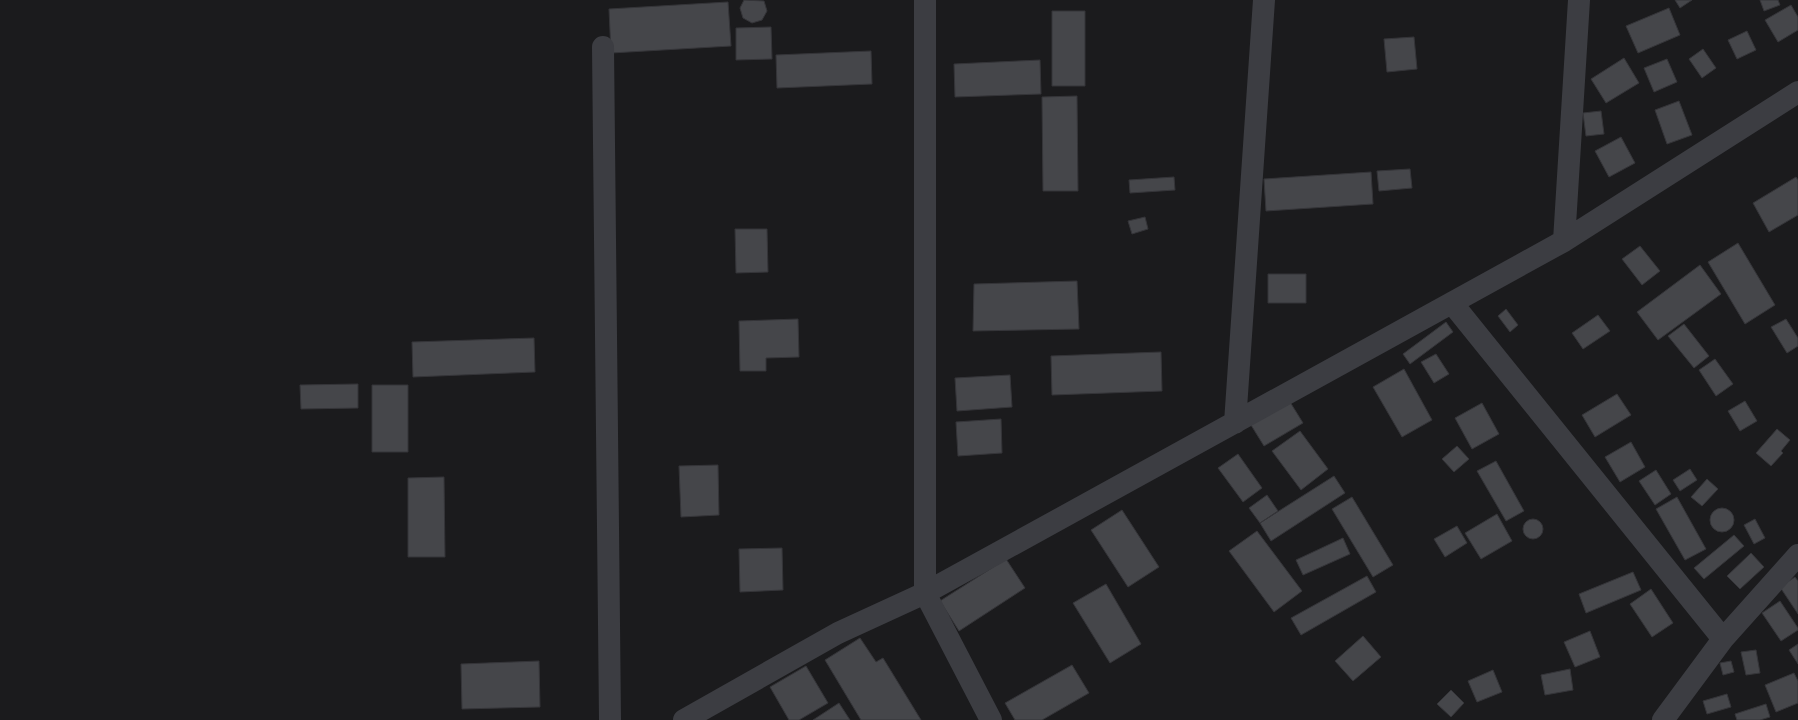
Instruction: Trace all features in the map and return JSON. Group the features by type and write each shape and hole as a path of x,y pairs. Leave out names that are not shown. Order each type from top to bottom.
{"street":[{"path":"925,0 925,593 992,720"},
{"path":"1235,423 1264,0"},
{"path":"1564,241 1579,0"},
{"path":"603,47 610,720"},
{"path":"684,720 838,633 925,593 1564,241 1798,92"},
{"path":"1452,303 1723,639"},
{"path":"1663,720 1723,639 1798,555"}],"building":[{"path":"744,0 764,1 767,11 762,20 752,23 743,18 740,8"},
{"path":"1675,0 1692,0 1680,8"},
{"path":"1760,0 1778,0 1780,5 1764,11"},
{"path":"728,2 731,46 611,53 609,9"},
{"path":"1791,5 1798,17 1798,30 1778,42 1765,20"},
{"path":"1669,8 1680,35 1638,53 1626,26"},
{"path":"1052,11 1085,11 1085,86 1052,86"},
{"path":"771,27 772,59 736,60 736,28"},
{"path":"1747,31 1756,50 1737,59 1728,40"},
{"path":"1414,37 1417,69 1387,72 1384,39"},
{"path":"1703,49 1716,68 1702,78 1689,59"},
{"path":"871,51 872,84 777,88 776,55"},
{"path":"1624,58 1639,83 1606,103 1591,79"},
{"path":"1667,59 1677,82 1654,92 1644,68"},
{"path":"1040,60 1041,94 955,97 954,64"},
{"path":"1077,96 1078,191 1043,191 1042,97"},
{"path":"1679,101 1692,135 1667,144 1655,110"},
{"path":"1601,111 1604,134 1586,136 1583,113"},
{"path":"1621,137 1635,163 1609,177 1595,151"},
{"path":"1410,169 1412,188 1379,191 1377,171"},
{"path":"1371,172 1373,204 1266,211 1264,179"},
{"path":"1174,177 1175,190 1130,193 1129,180"},
{"path":"1796,177 1798,180 1798,215 1769,232 1753,203"},
{"path":"1145,217 1148,229 1132,234 1128,221"},
{"path":"735,229 767,229 768,272 736,273"},
{"path":"1738,243 1775,305 1745,324 1708,262"},
{"path":"1640,246 1660,271 1642,285 1622,259"},
{"path":"1700,265 1721,294 1658,340 1637,312"},
{"path":"1268,274 1306,274 1306,303 1268,303"},
{"path":"1077,281 1079,329 973,331 974,284"},
{"path":"1506,309 1518,325 1510,332 1498,316"},
{"path":"1598,315 1610,331 1583,349 1572,333"},
{"path":"798,319 799,357 766,358 766,371 740,371 739,321"},
{"path":"1786,319 1798,338 1798,346 1787,353 1771,327"},
{"path":"1446,322 1453,332 1410,364 1403,354"},
{"path":"1684,324 1709,356 1694,368 1668,336"},
{"path":"534,338 535,372 413,377 412,342"},
{"path":"1161,352 1162,391 1052,395 1051,356"},
{"path":"1436,354 1449,374 1434,383 1421,362"},
{"path":"1715,359 1733,384 1716,396 1699,370"},
{"path":"1404,369 1432,420 1402,437 1373,387"},
{"path":"1010,375 1012,407 957,411 955,378"},
{"path":"358,384 358,408 301,409 300,385"},
{"path":"372,385 408,385 408,452 372,452"},
{"path":"1617,394 1631,415 1595,437 1582,415"},
{"path":"1745,401 1757,421 1740,431 1728,411"},
{"path":"1290,402 1303,423 1264,446 1251,425"},
{"path":"1482,403 1499,434 1472,449 1455,418"},
{"path":"1001,419 1002,453 958,456 956,422"},
{"path":"1777,429 1790,440 1781,451 1783,453 1771,466 1756,453"},
{"path":"1300,431 1328,469 1301,490 1272,451"},
{"path":"1631,442 1645,467 1620,482 1605,457"},
{"path":"1457,446 1469,459 1454,472 1442,459"},
{"path":"1238,454 1262,488 1243,502 1218,468"},
{"path":"1496,461 1524,511 1506,521 1477,471"},
{"path":"718,465 719,515 681,517 679,466"},
{"path":"1690,469 1697,480 1680,491 1673,480"},
{"path":"1656,470 1671,494 1655,505 1639,481"},
{"path":"1334,476 1345,493 1271,541 1260,523"},
{"path":"444,477 445,557 408,557 408,478"},
{"path":"1707,479 1718,489 1702,506 1691,497"},
{"path":"1267,495 1278,511 1260,523 1249,508"},
{"path":"1352,497 1393,565 1373,577 1332,509"},
{"path":"1677,497 1706,549 1685,560 1656,509"},
{"path":"1722,508 1727,509 1733,515 1733,525 1727,531 1722,532 1717,531 1711,525 1710,520 1711,515 1717,509"},
{"path":"1122,510 1159,567 1128,587 1091,530"},
{"path":"1497,514 1512,541 1481,559 1465,533"},
{"path":"1533,519 1540,522 1543,529 1540,536 1533,539 1526,536 1523,529 1526,522"},
{"path":"1755,519 1765,538 1754,544 1744,525"},
{"path":"1457,526 1467,543 1445,557 1434,539"},
{"path":"1257,531 1302,591 1274,612 1229,551"},
{"path":"1734,535 1744,546 1704,579 1694,568"},
{"path":"1343,538 1350,554 1303,575 1296,560"},
{"path":"782,548 783,590 740,592 739,549"},
{"path":"1751,553 1764,567 1740,589 1727,576"},
{"path":"1006,559 1025,588 959,631 940,601"},
{"path":"1633,572 1641,590 1586,613 1579,594"},
{"path":"1367,576 1376,592 1301,635 1291,618"},
{"path":"1795,577 1798,581 1798,614 1780,587"},
{"path":"1106,584 1141,644 1110,663 1073,603"},
{"path":"1651,589 1673,623 1652,637 1630,604"},
{"path":"1780,601 1798,628 1798,630 1781,641 1762,613"},
{"path":"1590,631 1600,657 1575,667 1564,642"},
{"path":"1363,636 1381,657 1353,681 1335,661"},
{"path":"860,638 876,662 883,658 921,720 861,720 825,660"},
{"path":"1798,644 1798,664 1789,650"},
{"path":"1756,650 1760,673 1746,675 1741,652"},
{"path":"539,661 540,707 462,709 461,664"},
{"path":"1731,661 1734,672 1723,675 1720,663"},
{"path":"1072,665 1089,693 1042,720 1015,720 1005,703"},
{"path":"806,666 828,703 799,720 789,720 770,687"},
{"path":"1570,669 1573,690 1545,695 1541,675"},
{"path":"1493,670 1502,692 1477,702 1468,681"},
{"path":"1794,673 1798,681 1798,703 1776,712 1765,685"},
{"path":"1451,690 1464,703 1451,717 1437,704"},
{"path":"1727,694 1731,707 1707,714 1703,701"},
{"path":"839,703 850,720 813,720"},
{"path":"1766,704 1770,717 1760,720 1737,720 1735,714"}]}
